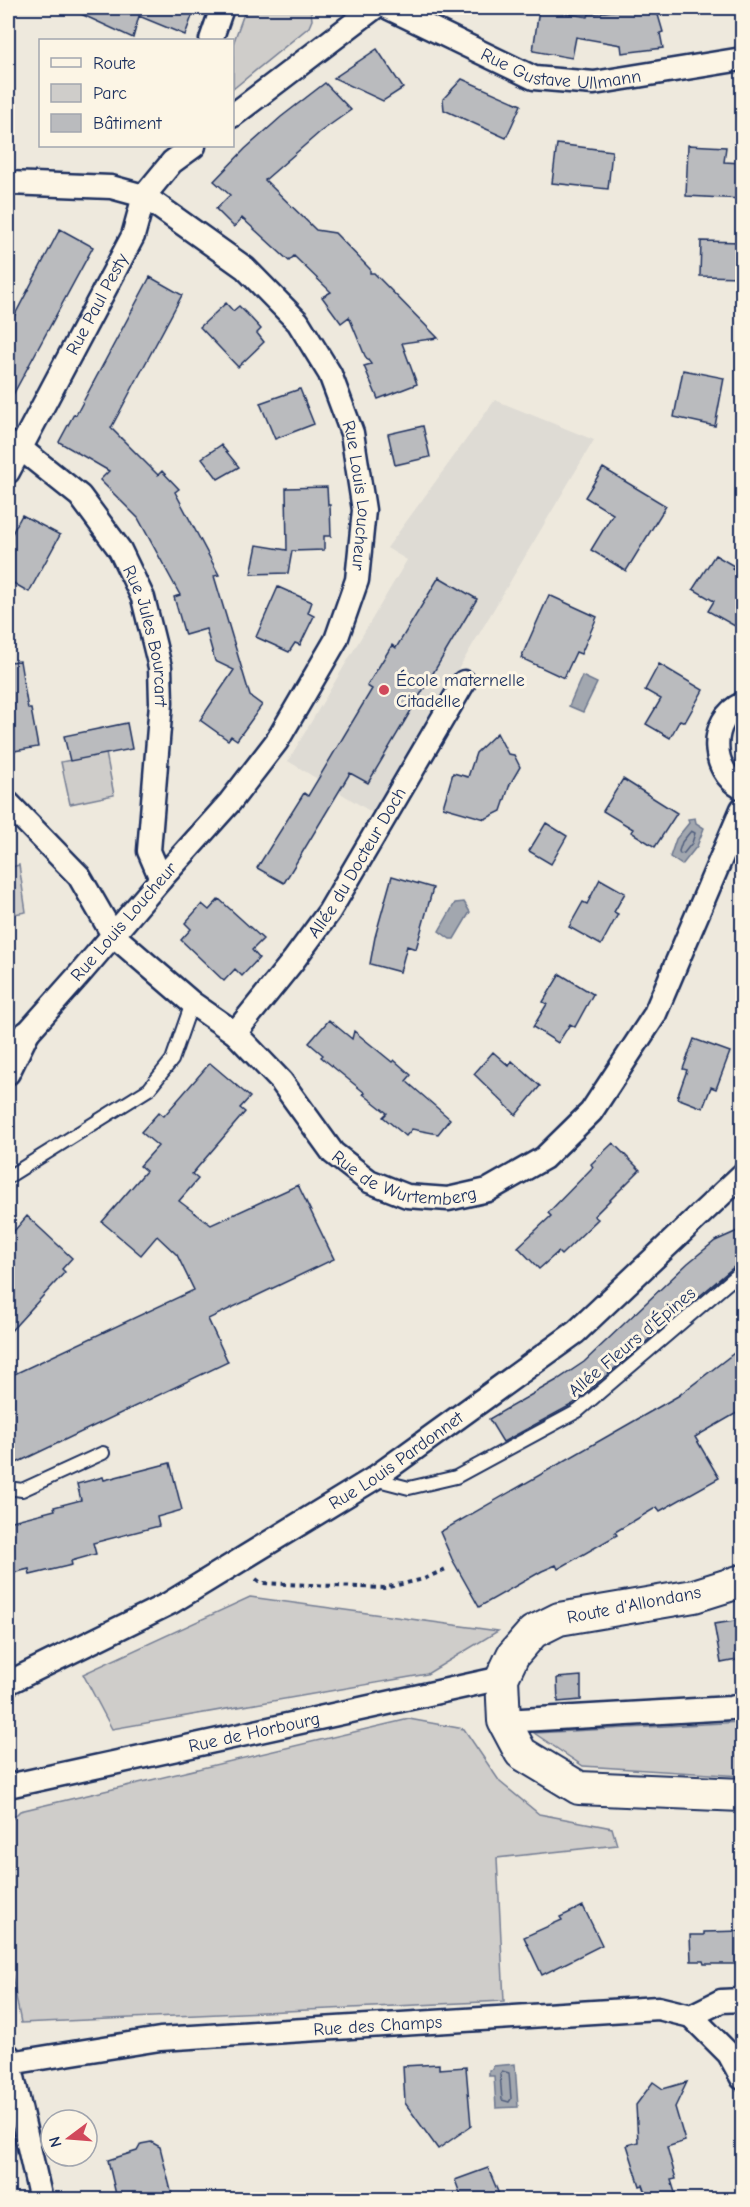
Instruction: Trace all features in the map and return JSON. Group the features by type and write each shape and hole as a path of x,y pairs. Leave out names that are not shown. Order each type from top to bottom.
{"main road":[{"name":"Route d'Allondans","path":"502,1678 513,1655 533,1632 559,1619 694,1596 742,1581"},
{"path":"502,1678 504,1721 521,1753 579,1788 742,1795"}],"street":[{"path":"211,39 222,8"},
{"path":"234,114 374,8"},
{"name":"Rue Gustave Ullmann","path":"389,8 534,78 594,83 742,59"},
{"name":"Rue Paul Pesty","path":"8,472 14,445 133,236 144,196 172,162 193,147"},
{"path":"8,183 111,187 144,196"},
{"name":"Rue Louis Loucheur","path":"8,1046 29,1031 160,879 230,802 277,741 336,640 357,580 364,510 352,433 330,374 298,322 245,268 144,196"},
{"name":"Rue Jules Bourcart","path":"14,445 80,496 120,549 143,598 160,667 161,703 149,851 160,879"},
{"name":"Allée du Docteur Doch","path":"235,1033 293,962 329,912 464,682"},
{"path":"742,704 726,717 719,730 716,745 719,760 726,774 742,788"},
{"name":"Rue de Wurtemberg","path":"8,803 79,876 113,935 192,1003 235,1033 281,1081 333,1153 369,1181 407,1196 448,1199 488,1190 544,1158 591,1112 654,1016 742,809"},
{"path":"8,1073 29,1031"},
{"name":"Rue Louis Pardonnet","path":"8,1683 170,1603 373,1479 576,1332 742,1175"},
{"name":"Rue de Horbourg","path":"8,1786 502,1678"},
{"path":"504,1721 742,1705"},
{"path":"742,2000 721,2001 691,2016 729,2054 742,2078"},
{"name":"Rue des Champs","path":"9,2059 160,2039 658,2008 691,2016"},
{"path":"9,2059 41,2199"}],"lane":[{"path":"8,1178 149,1089 172,1060 192,1003"},
{"name":"Allée Fleurs d'Épines","path":"373,1479 409,1488 456,1477 578,1411 742,1271"},
{"path":"8,1488 22,1490 103,1453"}],"path":[{"path":"237,1562 261,1583 384,1588 423,1579 448,1568"}],"shaded area":[{"path":"495,400 594,440 373,813 288,761 407,560 387,548"}],"green space":[{"path":"246,8 299,8 311,11 312,20 309,27 234,88 234,41"},
{"path":"106,753 114,795 70,804 61,762"},
{"path":"19,865 26,912 8,915 8,868"},
{"path":"250,1597 498,1631 427,1674 112,1729 83,1674"},
{"path":"409,1719 464,1729 500,1782 539,1814 612,1828 617,1845 497,1858 504,2001 21,2023 8,1955 8,1823 20,1811"},
{"path":"742,1722 742,1776 583,1766 534,1733"}],"water":[{"path":"582,676 597,683 583,712 569,706"},
{"path":"695,818 696,823 704,828 697,846 682,865 670,857 676,839 689,823 688,819"},
{"path":"464,902 470,912 454,939 450,939 439,931 455,903"},
{"path":"515,2064 518,2107 496,2108 494,2076 489,2076 489,2070 493,2069 493,2066"}],"building":[{"path":"68,8 195,8 185,35 139,16 133,38"},
{"path":"656,8 663,32 660,33 663,48 622,53 621,45 576,37 572,58 533,51 539,9 588,17 589,14"},
{"path":"377,49 403,88 383,101 334,78"},
{"path":"462,79 521,105 506,138 444,110 443,99"},
{"path":"325,83 351,110 320,132 265,180 316,230 335,233 370,269 370,273 374,273 438,338 402,343 417,384 378,399 364,366 371,364 365,356 349,317 341,323 322,297 331,292 294,256 289,261 242,218 234,227 216,209 230,195 214,181 281,117"},
{"path":"557,144 612,151 608,189 552,183"},
{"path":"688,145 726,147 724,162 742,163 742,199 686,196"},
{"path":"60,229 93,247 8,404 8,328"},
{"path":"701,241 742,242 742,277 700,276"},
{"path":"150,277 182,295 111,428 158,475 162,471 179,489 175,492 219,575 214,576 250,696 262,705 237,740 231,736 228,740 200,720 234,670 215,661 206,629 185,635 174,597 180,595 138,518 100,480 109,471 59,442 74,414 76,415"},
{"path":"226,303 233,311 239,306 250,317 261,329 257,333 264,342 238,367 200,327"},
{"path":"683,370 724,378 715,426 674,417"},
{"path":"300,389 314,424 275,439 260,403"},
{"path":"423,426 430,457 395,465 388,434"},
{"path":"221,445 239,467 218,479 202,458"},
{"path":"603,468 666,506 626,571 591,550 613,514 585,497"},
{"path":"327,487 331,536 324,536 324,550 292,551 288,573 251,574 257,545 287,550 286,488"},
{"path":"22,515 60,535 29,592 8,580 8,541"},
{"path":"715,555 734,566 732,569 742,575 742,630 708,611 714,601 693,589"},
{"path":"439,577 477,599 368,783 350,773 284,883 257,868 304,793 308,796 372,689 367,686 392,645 396,648"},
{"path":"278,587 312,602 308,613 314,616 300,645 295,643 289,652 256,637"},
{"path":"549,595 597,617 581,654 576,652 564,678 521,658"},
{"path":"20,661 28,709 31,709 38,747 8,752 8,662"},
{"path":"659,664 703,690 685,722 680,720 670,738 646,724 661,699 645,690"},
{"path":"127,723 132,749 70,761 64,736"},
{"path":"497,733 508,754 514,755 520,767 510,784 501,811 485,819 443,807 453,773 468,777 476,753"},
{"path":"623,779 677,813 655,847 631,832 633,829 603,811"},
{"path":"546,823 567,836 551,864 529,851"},
{"path":"392,876 433,888 416,949 407,946 400,972 370,964"},
{"path":"600,879 625,893 614,912 618,914 601,945 569,927 583,902 587,904"},
{"path":"219,899 263,939 252,950 259,958 242,976 235,969 224,981 181,940 191,929 185,923 202,904 209,910"},
{"path":"560,974 593,994 575,1027 570,1024 558,1043 533,1027 547,1004 543,1002"},
{"path":"329,1020 352,1039 354,1031 411,1075 406,1081 450,1119 438,1134 412,1129 406,1136 383,1117 387,1113 321,1057 323,1055 309,1043"},
{"path":"694,1039 730,1052 716,1089 711,1087 703,1108 677,1098 687,1070 683,1069"},
{"path":"493,1052 509,1066 512,1061 540,1086 516,1115 474,1074"},
{"path":"210,1063 250,1097 240,1108 245,1112 192,1174 198,1179 179,1201 211,1225 298,1185 334,1259 208,1319 228,1362 8,1467 8,1377 194,1290 177,1255 157,1236 141,1255 102,1222 146,1171 140,1166 158,1146 141,1132 159,1112 164,1116"},
{"path":"613,1143 640,1170 594,1216 598,1219 561,1255 558,1252 539,1269 518,1247 551,1216 548,1213 593,1167 591,1164"},
{"path":"27,1216 72,1258 62,1269 65,1272 8,1334 8,1238"},
{"path":"742,1229 742,1260 573,1404 503,1442 489,1419 584,1362 688,1263 715,1241"},
{"path":"742,1347 742,1410 695,1437 719,1478 660,1511 657,1507 615,1532 617,1535 558,1569 556,1565 542,1571 479,1607 452,1559 440,1532 678,1396"},
{"path":"170,1463 182,1510 157,1517 159,1526 93,1543 96,1554 71,1561 72,1565 30,1575 29,1569 8,1574 8,1522 55,1510 54,1507 81,1500 77,1484 103,1477 104,1480"},
{"path":"742,1620 742,1659 721,1663 714,1624"},
{"path":"581,1676 581,1700 558,1702 557,1678"},
{"path":"583,1906 602,1945 542,1975 524,1937 562,1920 560,1917"},
{"path":"742,1931 742,1964 704,1964 703,1961 691,1961 690,1935 704,1935 704,1932"},
{"path":"439,2064 439,2069 466,2067 471,2126 438,2149 405,2103 403,2066"},
{"path":"653,2082 663,2089 687,2082 675,2107 685,2141 667,2147 676,2179 671,2180 677,2199 648,2199 643,2185 640,2186 627,2145 638,2142 636,2105"},
{"path":"151,2142 160,2147 173,2199 117,2199 108,2160 137,2151 141,2144"},
{"path":"488,2168 501,2199 462,2199 455,2180"}],"place":[{"name":"École maternelle Citadelle","path":"384,690"}]}
